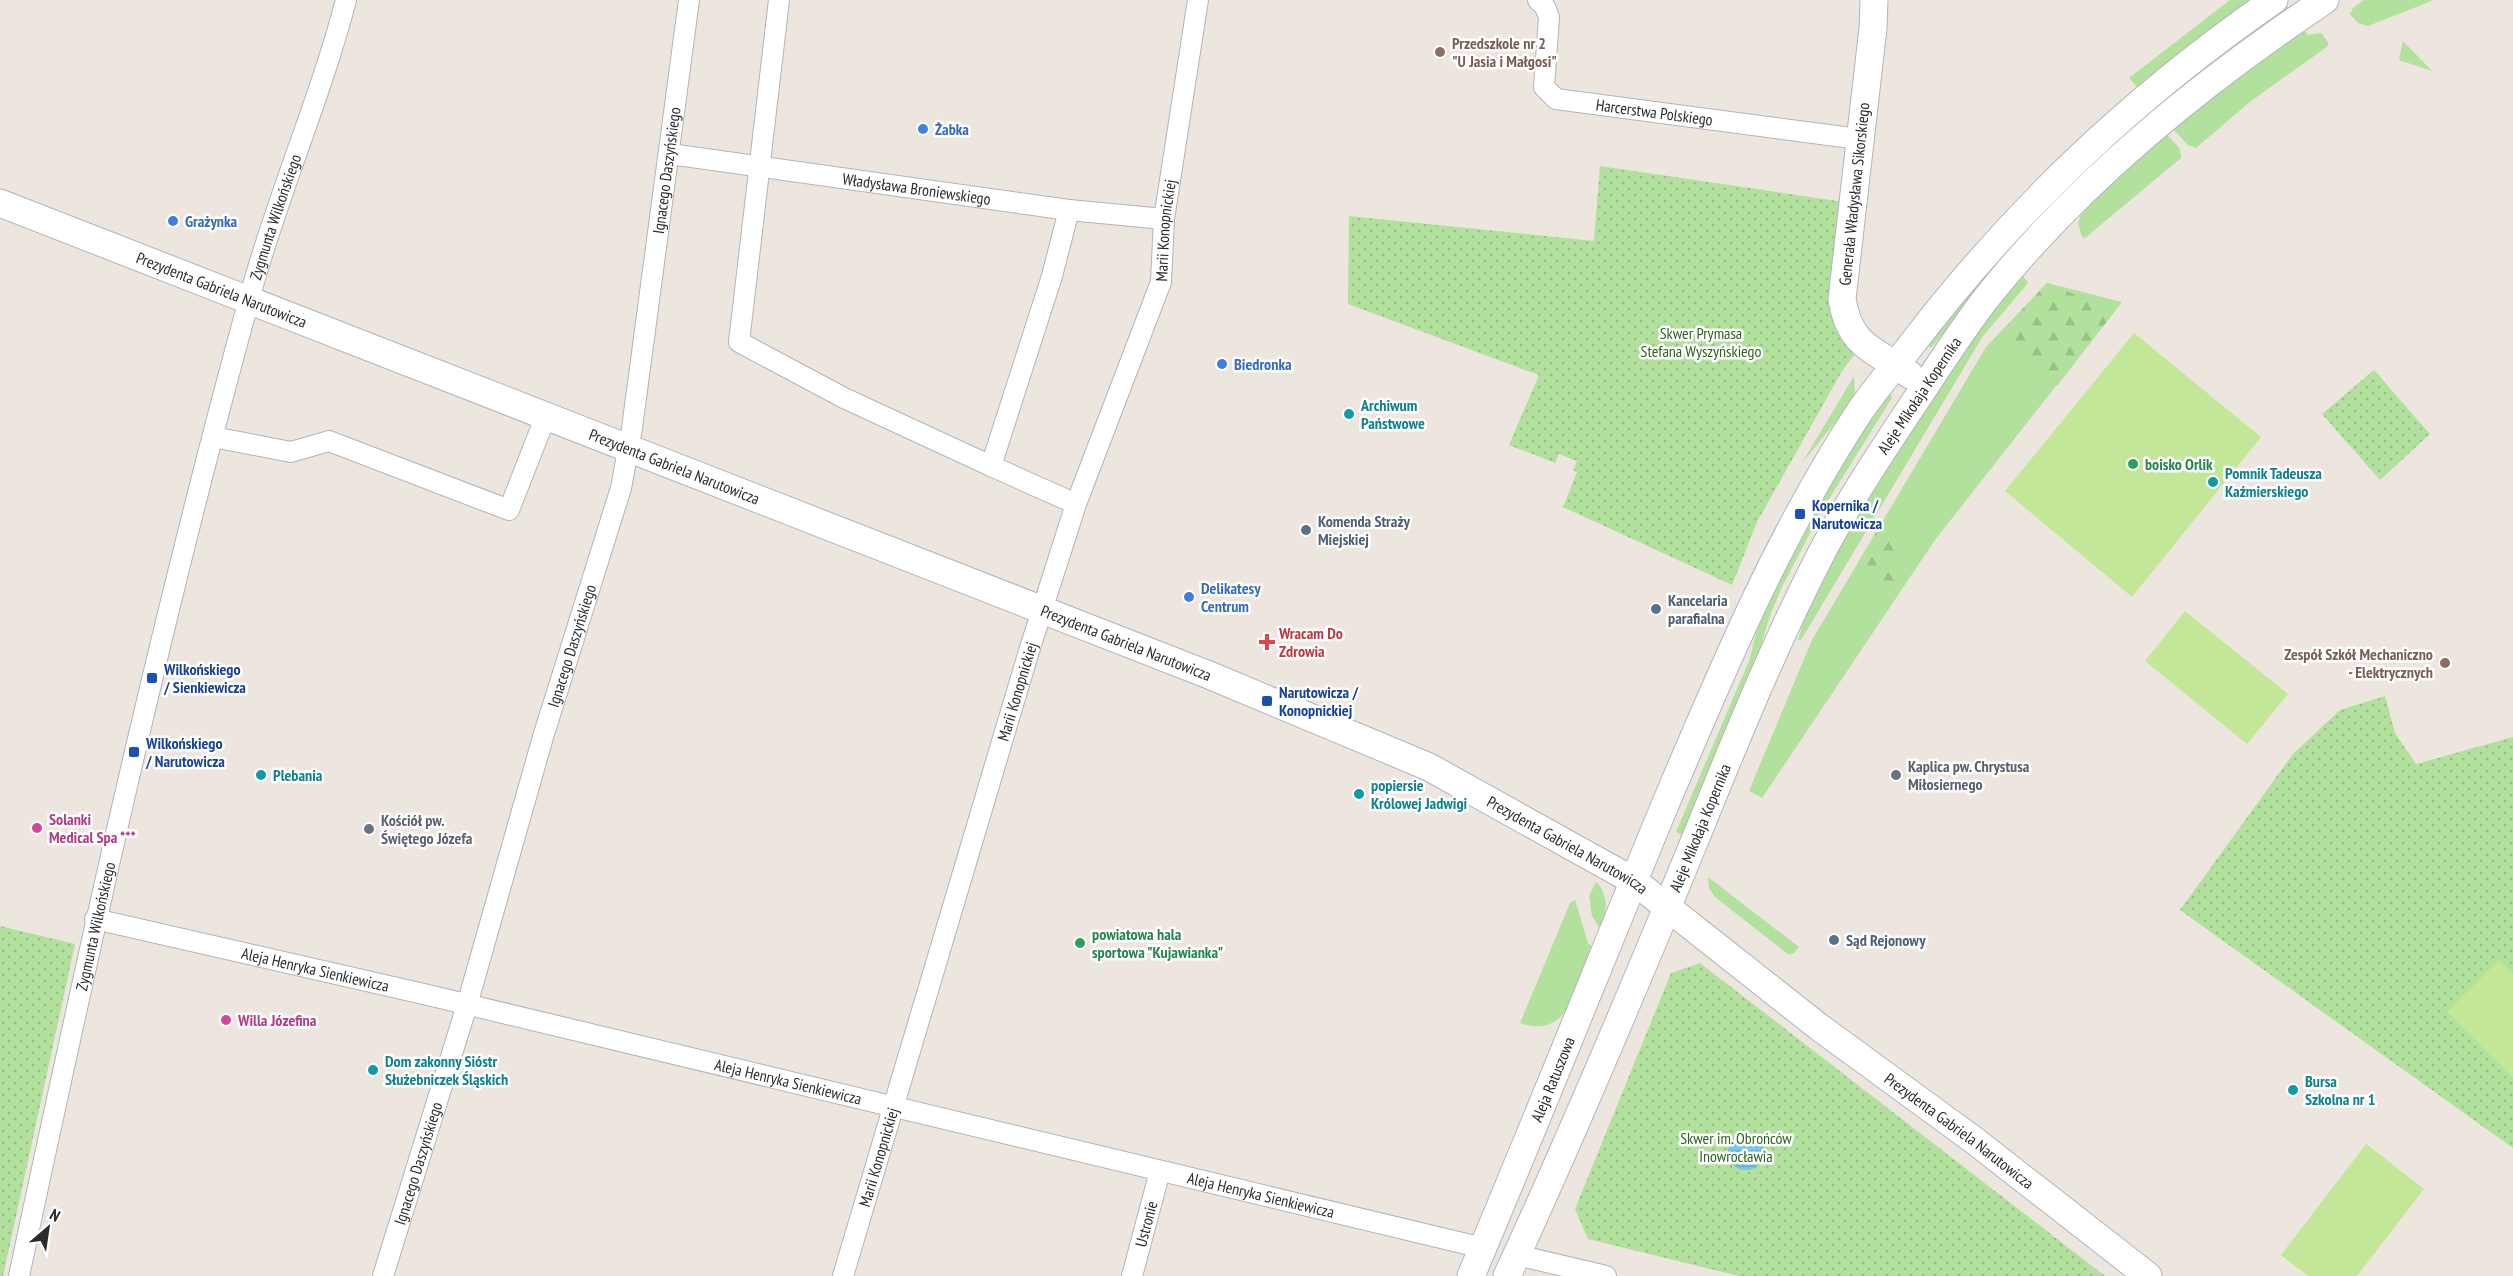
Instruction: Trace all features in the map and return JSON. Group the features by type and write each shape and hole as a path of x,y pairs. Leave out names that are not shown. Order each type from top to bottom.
{"street":[{"name":"Zygmunta Wilkońskiego","path":"19,1276 95,919 156,659 249,301 346,0"},
{"name":"Ignacego Daszyńskiego","path":"383,1276 467,1005 543,736 621,488 629,450 690,0"},
{"path":"779,0 739,342 844,398 1076,504"},
{"name":"Marii Konopnickiej","path":"843,1276 1076,504 1161,282 1164,219 1198,0"},
{"name":"Harcerstwa Polskiego","path":"1538,0 1549,17 1544,87 1556,99 1859,139"},
{"name":"Generała Władysława Sikorskiego","path":"1874,0 1874,28 1859,139 1842,299 1845,315 1857,339 1925,387"},
{"name":"Aleje Mikołaja Kopernika","path":"1634,881 1728,655 1764,581 1861,411 1990,248 2085,150 2142,99 2211,44 2274,0"},
{"name":"Aleje Mikołaja Kopernika","path":"1666,909 1794,608 1868,472 1987,297 2051,226 2107,169 2230,67 2325,0"},
{"name":"Władysława Broniewskiego","path":"670,154 1069,210 1164,219"},
{"name":"Prezydenta Gabriela Narutowicza","path":"0,203 545,418 1209,675 1429,767 1634,881 1666,909 2148,1276"},
{"path":"2031,205 2051,226"},
{"path":"991,466 1052,276 1069,210"},
{"path":"213,437 291,452 328,441 509,510 545,418"},
{"name":"Aleja Ratuszowa","path":"1471,1276 1634,881"},
{"path":"1606,1276 1512,1266 1560,1164 1666,909"},
{"name":"Aleja Henryka Sienkiewicza","path":"95,919 467,1005 1483,1248"},
{"name":"Ustronie","path":"1132,1276 1160,1171"}],"green space":[{"path":"2230,0 2255,0 2138,88 2129,78"},
{"path":"2364,0 2434,0 2368,26 2358,23 2350,14 2353,8"},
{"path":"2287,5 2290,11 2158,111 2153,107 2217,54"},
{"path":"2304,30 2308,35 2321,33 2328,42 2328,46 2251,101 2196,148 2188,145 2172,128"},
{"path":"2403,41 2432,71 2399,60"},
{"path":"2166,133 2180,149 2181,158 2085,238 2082,237 2078,223 2084,208"},
{"name":"Skwer Prymasa Stefana Wyszyńskiego","path":"1600,166 1844,202 1858,350 1842,371 1757,522 1732,585 1563,507 1577,472 1573,470 1577,461 1559,454 1555,463 1509,445 1539,375 1348,304 1349,216 1594,241"},
{"path":"1998,257 2002,261 1932,347 1927,347 1926,344"},
{"path":"2022,274 2028,283 1983,336 1801,640 1798,640 1829,562 1857,513 1946,378"},
{"path":"2047,283 2122,302 1935,540 1762,798 1749,791 1812,640 1986,347"},
{"path":"2047,283 2115,311 2057,386 2000,333"},
{"name":"boisko Orlik","path":"2134,333 2261,437 2132,597 2005,491"},
{"path":"2374,370 2430,434 2380,480 2322,414"},
{"path":"1854,376 1855,392 1851,403 1802,463"},
{"path":"1890,393 1892,398 1824,507 1782,587 1769,618 1754,671 1684,836 1676,832 1749,661 1761,614 1850,450"},
{"path":"1878,529 1904,542 1892,563 1894,582 1884,598 1860,559"},
{"path":"2185,611 2288,694 2247,744 2145,661"},
{"path":"2385,696 2395,733 2416,764 2513,737 2513,1148 2180,910 2293,754 2340,710"},
{"path":"1708,877 1799,947 1793,954 1788,954 1715,897 1709,888"},
{"path":"1596,882 1605,899 1601,930 1592,916 1589,896"},
{"path":"1575,900 1588,943 1593,947 1577,991 1570,1005 1551,1024 1537,1026 1520,1023 1570,903"},
{"path":"0,926 75,944 3,1276 0,1276"},
{"path":"2499,960 2513,974 2513,1078 2447,1012"},
{"name":"Skwer im. Obrońców Inowrocławia","path":"1700,963 2105,1276 1739,1276 1588,1239 1575,1209 1671,973"},
{"path":"2366,1144 2424,1189 2357,1276 2308,1276 2281,1255"}],"water":[{"path":"1746,1134 1759,1139 1764,1152 1759,1165 1746,1170 1733,1165 1728,1152 1733,1139"}],"place":[{"name":"Przedszkole nr 2 \"U Jasia i Małgosi\"","path":"1440,52"},
{"name":"Żabka","path":"923,129"},
{"name":"Grażynka","path":"173,221"},
{"name":"Biedronka","path":"1222,364"},
{"name":"Archiwum Państwowe","path":"1349,414"},
{"name":"boisko Orlik","path":"2133,464"},
{"name":"Pomnik Tadeusza Kaźmierskiego","path":"2213,482"},
{"name":"Kopernika / Narutowicza","path":"1800,514"},
{"name":"Komenda Straży Miejskiej","path":"1306,530"},
{"name":"Delikatesy Centrum","path":"1189,597"},
{"name":"Kancelaria parafialna","path":"1656,609"},
{"name":"Wracam Do Zdrowia","path":"1267,642"},
{"name":"Zespół Szkół Mechaniczno - Elektrycznych","path":"2445,663"},
{"name":"Wilkońskiego / Sienkiewicza","path":"152,678"},
{"name":"Narutowicza / Konopnickiej","path":"1267,701"},
{"name":"Wilkońskiego / Narutowicza","path":"134,752"},
{"name":"Plebania","path":"261,775"},
{"name":"Kaplica pw. Chrystusa Miłosiernego","path":"1896,775"},
{"name":"popiersie Królowej Jadwigi","path":"1359,794"},
{"name":"Solanki Medical Spa ***","path":"37,828"},
{"name":"Kościół pw. Świętego Józefa","path":"369,829"},
{"name":"Sąd Rejonowy","path":"1834,940"},
{"name":"powiatowa hala sportowa \"Kujawianka\"","path":"1080,943"},
{"name":"Willa Józefina","path":"226,1020"},
{"name":"Dom zakonny Sióstr Służebniczek Śląskich","path":"373,1070"},
{"name":"Bursa Szkolna nr 1","path":"2293,1090"}]}
